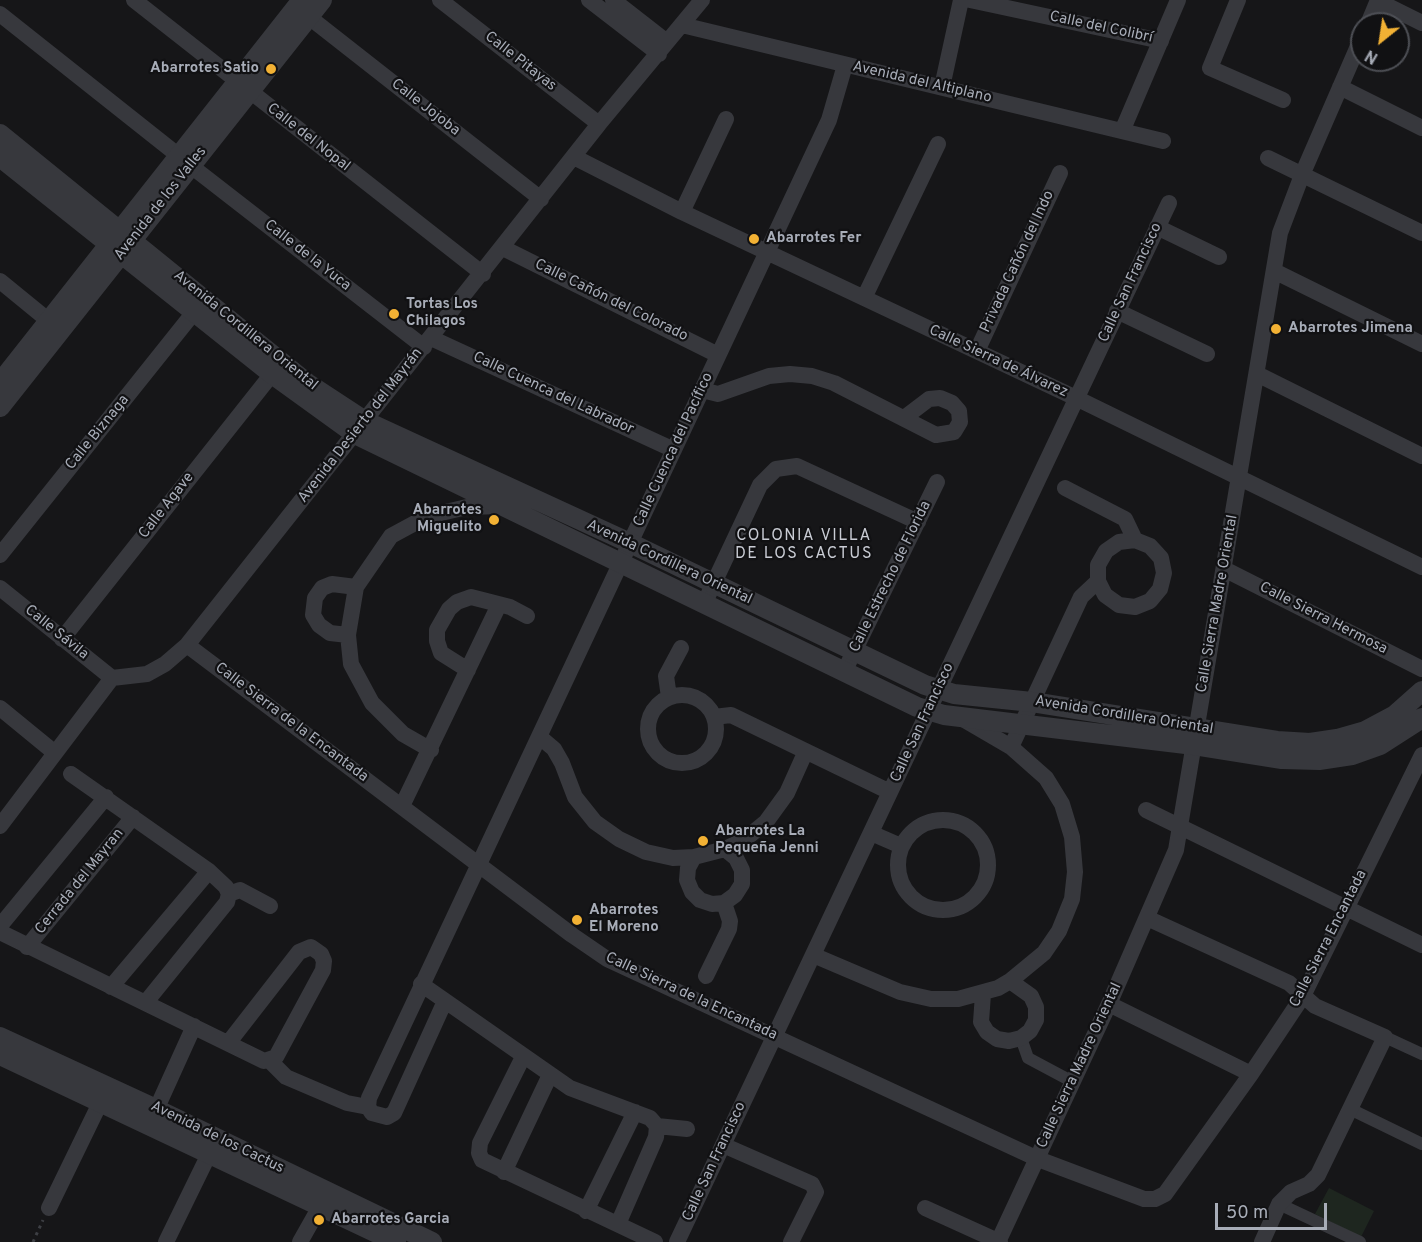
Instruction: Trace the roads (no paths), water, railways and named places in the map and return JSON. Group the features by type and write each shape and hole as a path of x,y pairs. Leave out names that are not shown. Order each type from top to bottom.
{"street":[{"name":"Calle del Nopal","path":"134,0 483,274"},
{"name":"Avenida de los Valles","path":"0,407 121,241 244,87 299,6 322,0"},
{"name":"Calle Pitayas","path":"440,0 599,124"},
{"path":"589,0 663,48"},
{"path":"613,0 663,48"},
{"name":"Avenida Desierto del Mayrán","path":"112,678 147,674 165,664 187,645 483,274 599,124 702,0"},
{"path":"942,87 961,0"},
{"name":"Calle del Colibrí","path":"970,0 1161,41"},
{"path":"1123,129 1178,0"},
{"path":"1238,0 1210,68 1283,100"},
{"path":"1378,0 1422,23"},
{"name":"Calle Jojoba","path":"299,6 542,199"},
{"name":"Calle de la Yuca","path":"0,14 185,160 427,342"},
{"name":"Avenida del Altiplano","path":"682,25 1123,129 1163,141"},
{"name":"Calle Sierra Madre Oriental","path":"999,1242 1168,871 1180,828 1285,215 1350,64"},
{"name":"Calle Cuenca del Pacífico","path":"368,1107 369,1098 421,984 478,863 541,738 766,252 830,120 845,65"},
{"path":"1340,87 1422,128"},
{"path":"682,212 726,118"},
{"name":"Avenida Cordillera Oriental","path":"0,134 121,241 195,311 272,374 360,428 502,506 928,711 1022,724 1310,743 1337,739 1365,731 1395,715 1422,691"},
{"path":"864,298 938,144"},
{"name":"Avenida Cordillera Oriental","path":"0,157 121,241 308,383 360,428 630,543 854,652 938,690 1032,702 1196,736 1281,759 1319,760 1352,755 1380,745 1422,718"},
{"name":"Calle Sierra de Álvarez","path":"574,157 682,212 1076,398 1422,567"},
{"path":"1268,158 1422,233"},
{"name":"Privada Cañón del Indo","path":"977,351 1060,173"},
{"name":"Calle San Francisco","path":"677,1242 1168,203"},
{"path":"1158,226 1220,256"},
{"name":"Avenida de los Valles","path":"0,383 49,321 121,241"},
{"name":"Calle Cañón del Colorado","path":"503,248 718,355"},
{"path":"1274,271 1422,344"},
{"path":"0,281 49,321"},
{"name":"Calle Biznaga","path":"0,555 195,311"},
{"path":"1118,311 1207,354"},
{"name":"Calle Cuenca del Labrador","path":"427,342 674,450"},
{"name":"Calle Agave","path":"62,639 272,374"},
{"path":"702,390 718,394 770,376 790,374 812,376 834,383 904,418"},
{"path":"1257,374 1422,456"},
{"path":"704,604 760,485 776,469 797,466 918,522"},
{"name":"Calle Estrecho de Florida","path":"844,672 937,482"},
{"path":"1065,488 1125,519 1135,540"},
{"path":"430,750 403,734 372,703 351,664 348,635 356,587 392,536 400,531 428,516 467,507 502,506"},
{"path":"1135,540 1150,546 1161,558 1164,573 1160,589 1150,601 1134,607 1119,605 1105,595 1098,581 1098,565 1106,551 1119,542 1135,540"},
{"name":"Calle Sierra Hermosa","path":"1224,569 1422,669"},
{"path":"1011,747 1081,597 1098,581"},
{"path":"348,635 330,633 319,625 313,615 315,598 322,588 332,584 356,587"},
{"name":"Calle Sávila","path":"0,588 112,678"},
{"path":"468,670 441,653 437,630 449,609 457,602 471,597 510,607 527,616"},
{"path":"402,806 496,611 495,605"},
{"name":"Calle Sierra de la Encantada","path":"187,645 572,936 608,959 1038,1159 1144,1199 1155,1199"},
{"path":"669,697 666,676 681,648"},
{"path":"0,826 112,678"},
{"path":"683,695 696,698 707,705 714,717 716,730 713,743 706,754 694,761 681,763 668,760 657,753 650,741 647,728 654,710 669,697 683,695"},
{"path":"0,708 55,753"},
{"path":"714,717 731,715 805,753 890,792"},
{"path":"813,955 900,993 931,999 958,999 983,994 1010,981 1044,953 1059,931 1072,899 1076,872 1072,837 1062,804 1046,778 1011,747 960,717"},
{"path":"541,738 554,750 562,763 575,797 595,822 619,839 646,852 673,858 694,857 725,849 744,840 766,822 787,794 805,753"},
{"name":"Calle Sierra Encantada","path":"1155,1199 1165,1194 1251,1074 1303,996 1422,755"},
{"name":"Cerrada del Mayran","path":"71,774 209,871 226,887 229,894"},
{"path":"0,926 106,797"},
{"path":"1146,810 1422,945"},
{"name":"Cerrada del Mayran","path":"27,947 133,817"},
{"path":"944,819 961,823 976,832 986,848 989,866 986,883 975,898 960,907 943,910 925,907 910,897 900,881 897,864 901,846 911,832 926,822 944,819"},
{"path":"871,833 901,846"},
{"path":"694,857 688,868 687,880 692,892 700,900 712,904 724,903 739,890 742,884 742,870 736,858 725,849"},
{"path":"111,987 209,871"},
{"path":"146,1002 226,902 229,894 240,890 270,906"},
{"path":"706,976 729,929 730,921 724,903"},
{"path":"1148,918 1289,983 1316,1006 1422,1054"},
{"name":"Cerrada del Mayran","path":"0,932 264,1061 270,1061 286,1077 347,1103 368,1107 380,1116 387,1117 394,1113 445,1001"},
{"path":"229,1042 299,952 311,947 321,954 324,961 323,970 276,1057 270,1061"},
{"path":"983,994 981,1022 987,1032 997,1039 1009,1041 1021,1038 1033,1025 1036,1007 1031,996 1010,981"},
{"path":"421,984 570,1088 650,1118 657,1126 687,1129"},
{"path":"1109,1004 1251,1074"},
{"path":"153,1117 194,1026"},
{"name":"Avenida de los Cactus","path":"0,1037 153,1117 323,1199 396,1242"},
{"path":"1262,1242 1279,1204 1290,1192 1309,1184 1318,1175 1385,1037"},
{"path":"1021,1038 1028,1058 1073,1082"},
{"name":"Avenida de los Cactus","path":"0,1055 101,1101 153,1117 210,1152 432,1242"},
{"path":"523,1057 480,1143 479,1153 482,1160 655,1242"},
{"path":"504,1172 550,1075"},
{"path":"49,1208 101,1101"},
{"path":"1350,1109 1422,1144"},
{"path":"586,1211 635,1112"},
{"path":"618,1224 656,1137 657,1126"},
{"path":"723,1145 812,1184 816,1192 791,1242"},
{"path":"166,1242 210,1152"},
{"path":"300,1242 323,1199"},
{"path":"1279,1204 1360,1242"},
{"path":"925,1208 999,1242"}],"place":[{"name":"Abarrotes Satio","path":"271,69"},
{"name":"Abarrotes Fer","path":"754,239"},
{"name":"Tortas Los Chilagos","path":"394,314"},
{"name":"Abarrotes Jimena","path":"1276,329"},
{"name":"Abarrotes Miguelito","path":"494,520"},
{"name":"Abarrotes La Pequeña Jenni","path":"703,841"},
{"name":"Abarrotes El Moreno","path":"577,920"},
{"name":"Abarrotes Garcia","path":"319,1220"}],"district":[{"name":"COLONIA VILLA DE LOS CACTUS","path":"804,546"}]}
